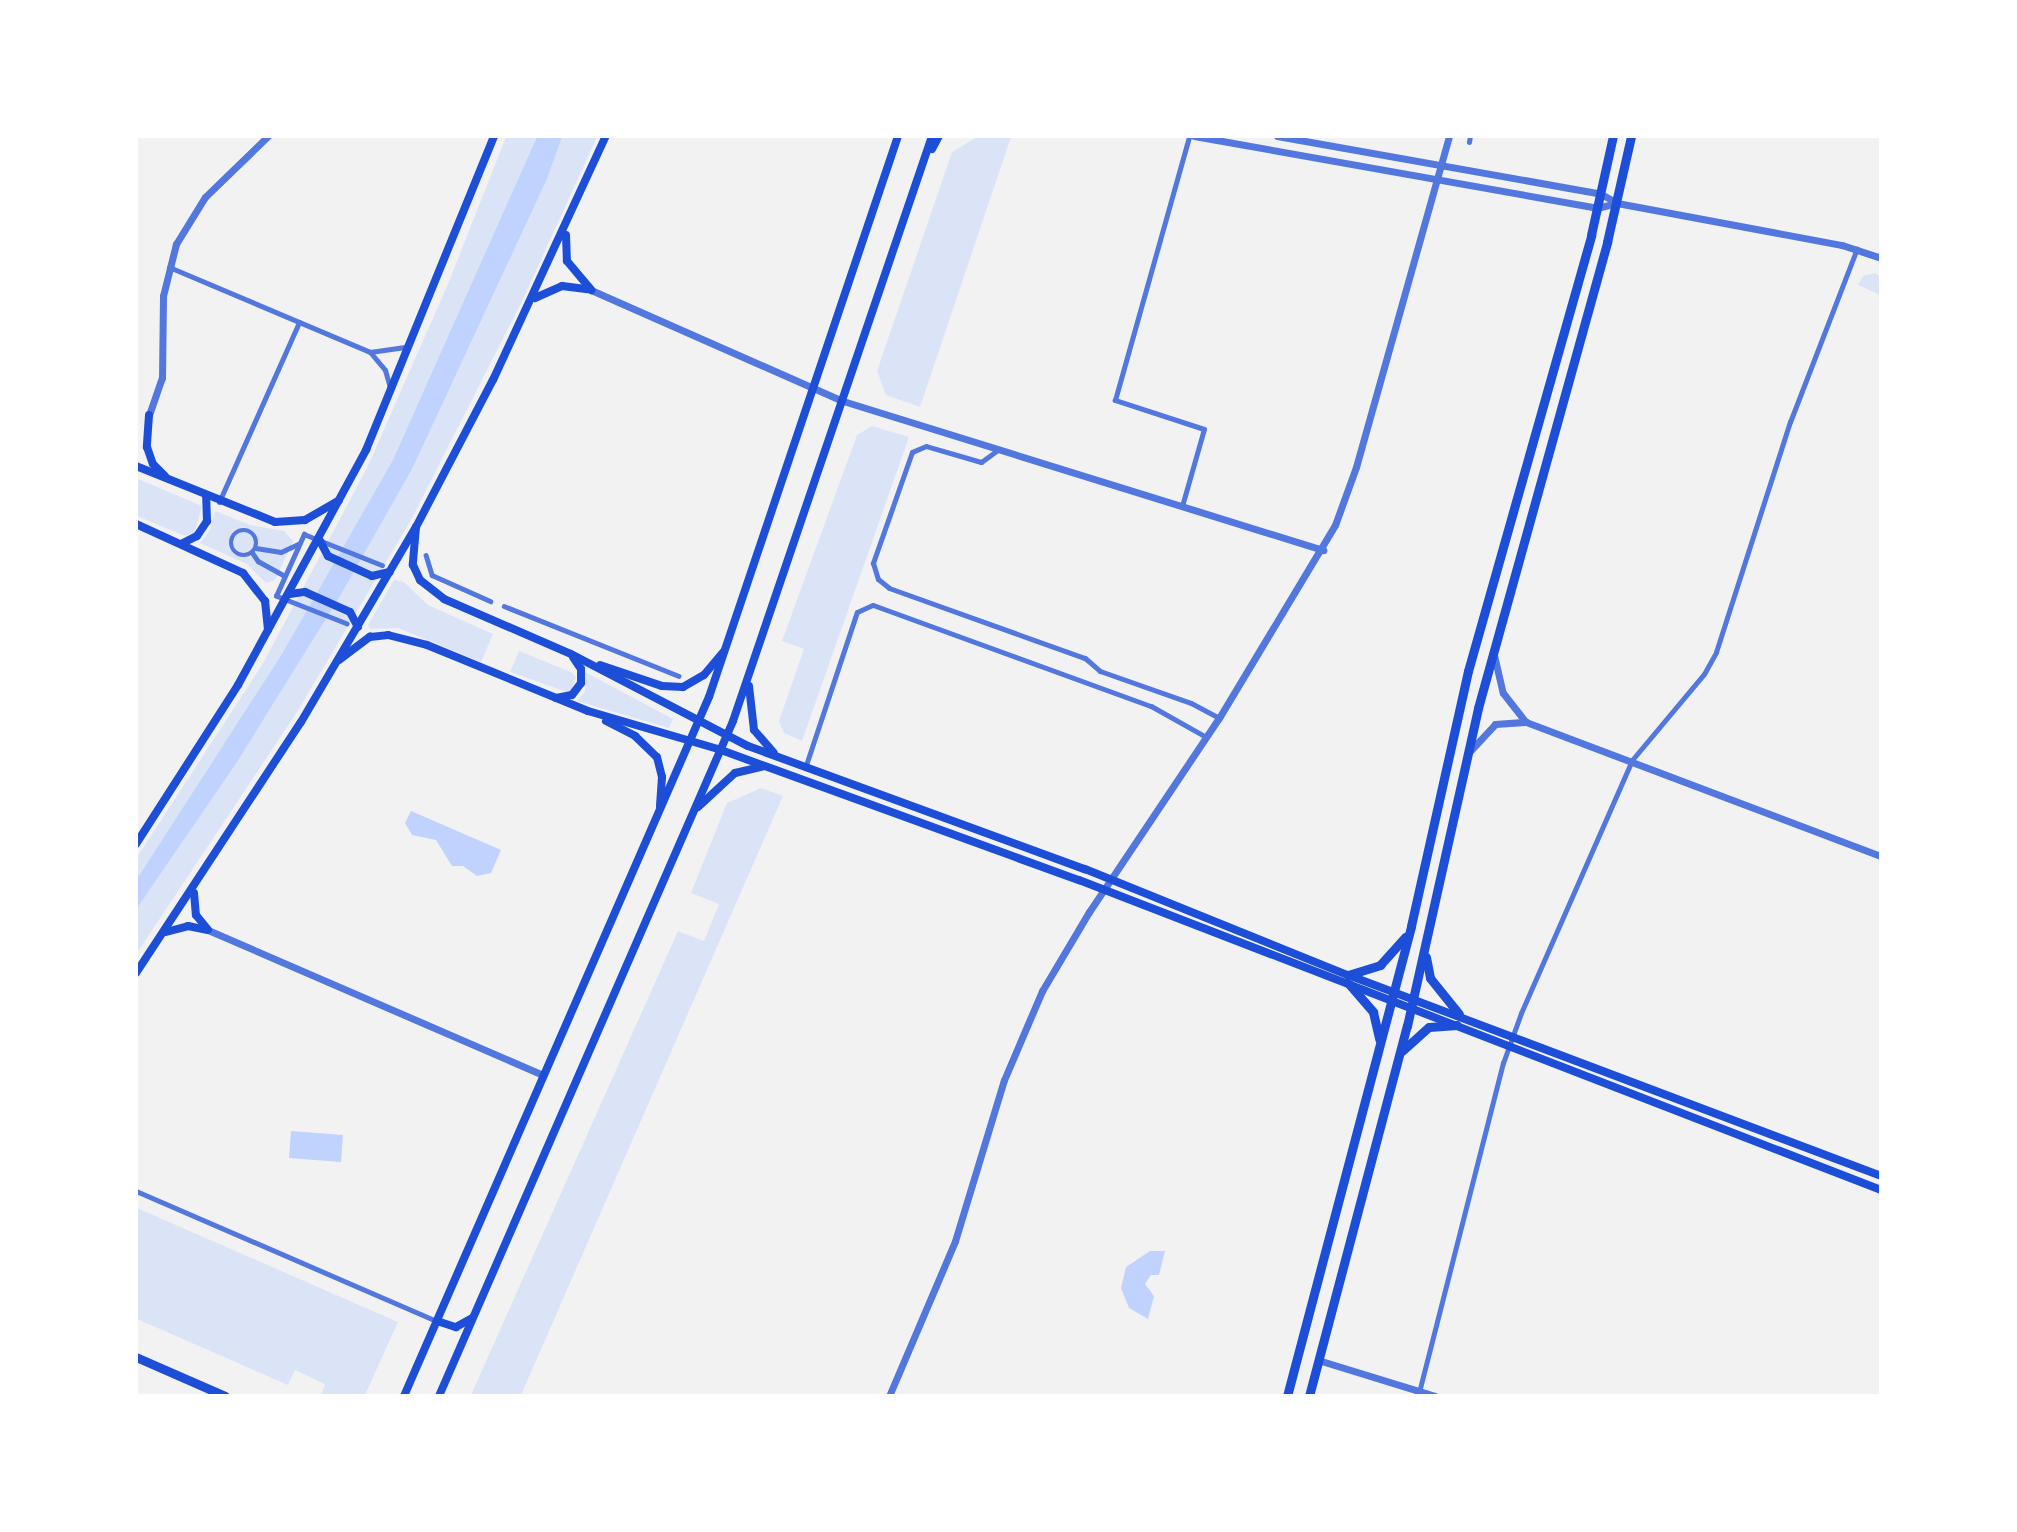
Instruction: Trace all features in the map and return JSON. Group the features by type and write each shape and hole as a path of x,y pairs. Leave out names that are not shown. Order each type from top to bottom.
{"main road":[{"path":"136,844 268,633 341,499 391,393 494,136"},
{"path":"136,973 166,932 339,660 416,527 567,228 606,136"},
{"path":"404,1395 659,815 729,644 892,156 896,136"},
{"path":"439,1395 695,810 749,680 932,136"},
{"path":"923,164 939,136"},
{"path":"1287,1395 1412,926 1468,671 1601,194 1613,136"},
{"path":"1309,1395 1412,1003 1494,650 1617,203 1631,136"},
{"path":"567,228 567,261 591,290"},
{"path":"532,300 562,286 591,290"},
{"path":"136,430 149,415"},
{"path":"149,415 147,447 153,464 170,480"},
{"path":"136,466 255,517 292,523 341,499"},
{"path":"181,544 197,536 208,521 206,496"},
{"path":"136,524 232,566 253,582 265,601 268,633"},
{"path":"416,527 410,558 420,580 432,590 571,654 698,722 805,768 1110,880 1348,979 1377,1018 1378,1054"},
{"path":"320,540 328,556 372,576 390,572"},
{"path":"288,596 305,592 350,612 358,627"},
{"path":"339,660 370,637 405,638 588,711 721,750 1348,979 1412,1003 1457,1025 1881,1190"},
{"path":"571,654 662,686 683,687 704,675 729,644"},
{"path":"555,698 572,695 581,683 581,669 571,654"},
{"path":"749,680 754,730 764,745 785,760"},
{"path":"588,711 635,736 657,757 662,777 659,815"},
{"path":"695,810 735,773 768,767"},
{"path":"195,887 196,915 208,930"},
{"path":"166,932 188,926 208,930"},
{"path":"1348,979 1374,969 1390,958 1412,926"},
{"path":"1425,948 1430,978 1459,1014"},
{"path":"1412,1003 1459,1014 1514,1034 1881,1176"},
{"path":"1398,1059 1417,1034 1434,1025 1457,1025"},
{"path":"437,1321 456,1327 473,1317"},
{"path":"136,1357 225,1395"}],"street":[{"path":"149,415 163,370 163,306 169,266 194,210 268,136"},
{"path":"1182,506 1204,429 1115,400 1192,136 1597,208 1617,203"},
{"path":"1277,136 1601,194 1617,203 1857,248 1881,258"},
{"path":"889,1395 955,1241 1023,1031 1103,889 1219,718 1323,550 1353,478 1449,136"},
{"path":"1419,1392 1514,1034 1632,761 1704,674 1716,652 1790,422 1857,248"},
{"path":"169,266 370,352 385,370 391,393"},
{"path":"591,290 843,401 1323,550"},
{"path":"219,502 299,322"},
{"path":"370,352 410,346"},
{"path":"999,449 981,462 926,446 912,452 873,563 878,579 890,588 1085,658 1100,671 1191,703 1219,718"},
{"path":"283,575 258,561 254,550 256,539 247,530 233,536 235,551 254,550 281,552 299,544"},
{"path":"347,624 288,596 276,596 283,575 304,534 382,565"},
{"path":"426,555 432,575 490,601"},
{"path":"805,768 857,612 873,605 1151,706 1206,737"},
{"path":"504,606 679,676"},
{"path":"1494,650 1503,693 1525,722"},
{"path":"1468,754 1495,724 1525,722 1881,856"},
{"path":"208,930 543,1075"},
{"path":"136,1191 437,1321"},
{"path":"1318,1360 1435,1395"}],"shaded area":[{"path":"506,137 597,137 523,299 411,520 297,712 137,953 137,857 262,665 367,468 448,284"},
{"path":"977,137 1011,137 920,407 886,395 877,371 952,152"},
{"path":"1875,273 1880,276 1880,295 1858,285 1863,276"},
{"path":"872,426 909,437 802,741 784,733 779,721 804,649 782,641 857,435"},
{"path":"136,478 202,506 195,532 185,536 137,516"},
{"path":"215,511 250,525 284,531 293,541 275,580 266,583 247,564 200,543 210,530"},
{"path":"394,580 404,582 428,605 493,634 481,662 398,628 370,629 368,625"},
{"path":"519,651 571,672 576,677 570,693 510,672"},
{"path":"585,672 673,719 669,728 577,701 585,691"},
{"path":"761,788 783,796 521,1395 471,1395 678,931 704,941 719,904 691,893 727,803"},
{"path":"137,1208 398,1322 365,1395 321,1395 325,1384 295,1370 288,1385 137,1319"}],"water":[{"path":"537,137 562,137 546,181 412,469 340,596 237,762 137,908 137,879 282,654 393,460"},
{"path":"411,811 501,850 491,873 477,876 463,866 452,866 436,840 412,835 405,823"},
{"path":"291,1131 343,1135 341,1162 289,1158"},
{"path":"1150,1251 1165,1251 1159,1275 1151,1275 1145,1284 1154,1296 1148,1319 1129,1308 1121,1288 1126,1267"}]}
